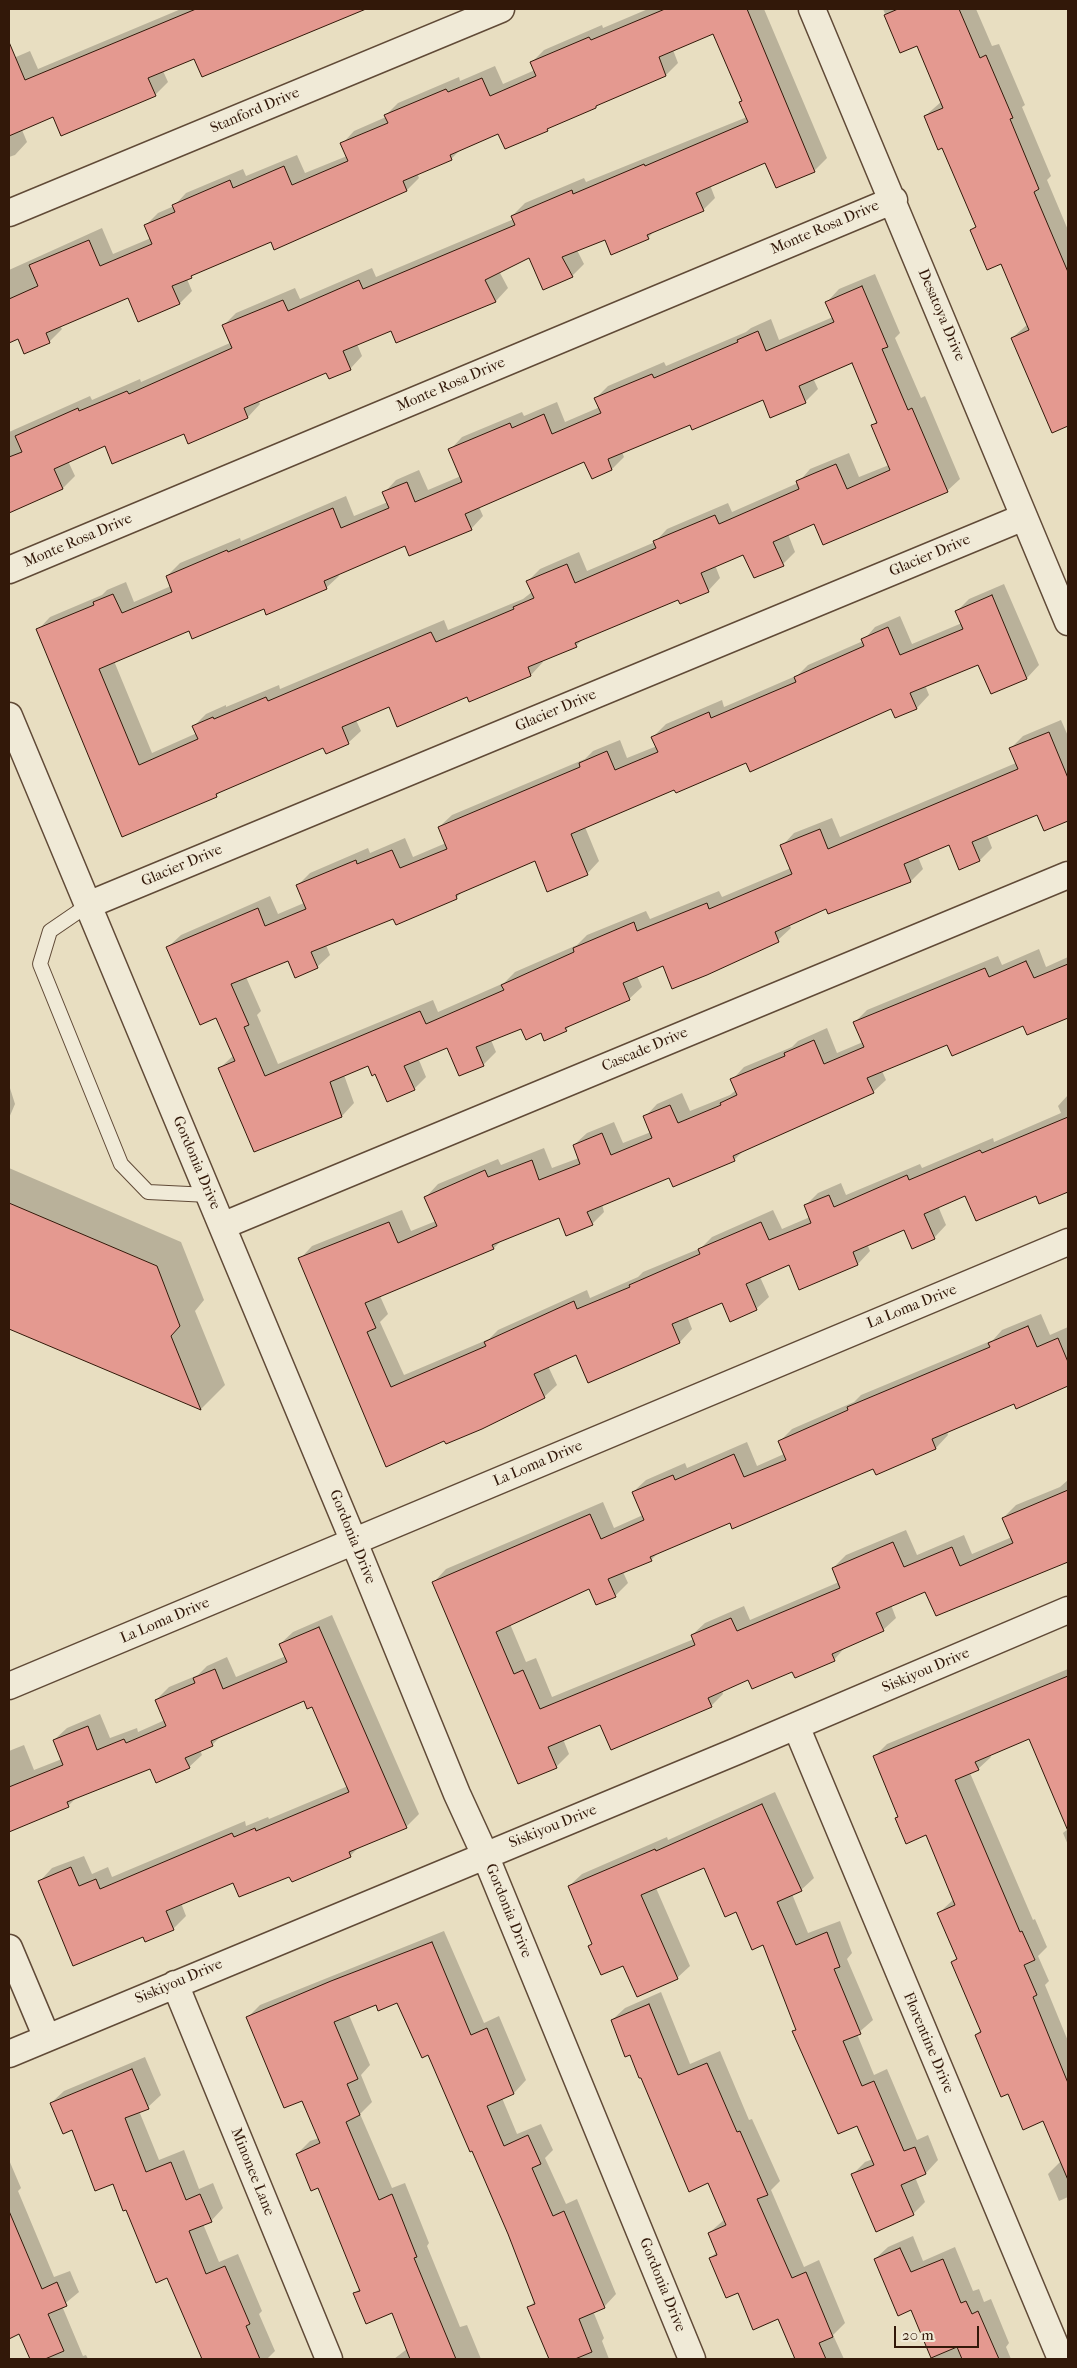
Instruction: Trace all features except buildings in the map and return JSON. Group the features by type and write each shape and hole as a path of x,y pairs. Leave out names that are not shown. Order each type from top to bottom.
{"street":[{"name":"Stanford Drive","path":"9,213 501,9"},
{"name":"Desatoya Drive","path":"812,9 894,200 1068,622"},
{"name":"Monte Rosa Drive","path":"9,570 894,200"},
{"name":"Glacier Drive","path":"88,905 1024,516"},
{"name":"Gordonia Drive","path":"9,716 354,1542 457,1794 485,1855 692,2359"},
{"name":"Cascade Drive","path":"222,1226 1068,875"},
{"name":"La Loma Drive","path":"9,1686 1068,1242"},
{"name":"Siskiyou Drive","path":"9,2054 796,1726 1068,1610"},
{"name":"Florentine Drive","path":"796,1726 1061,2359"},
{"path":"9,1948 47,2038"},
{"name":"Minonee Lane","path":"175,1984 329,2359"}],"lane":[{"path":"88,905 50,931 40,964 121,1164 148,1192 209,1195"}]}
